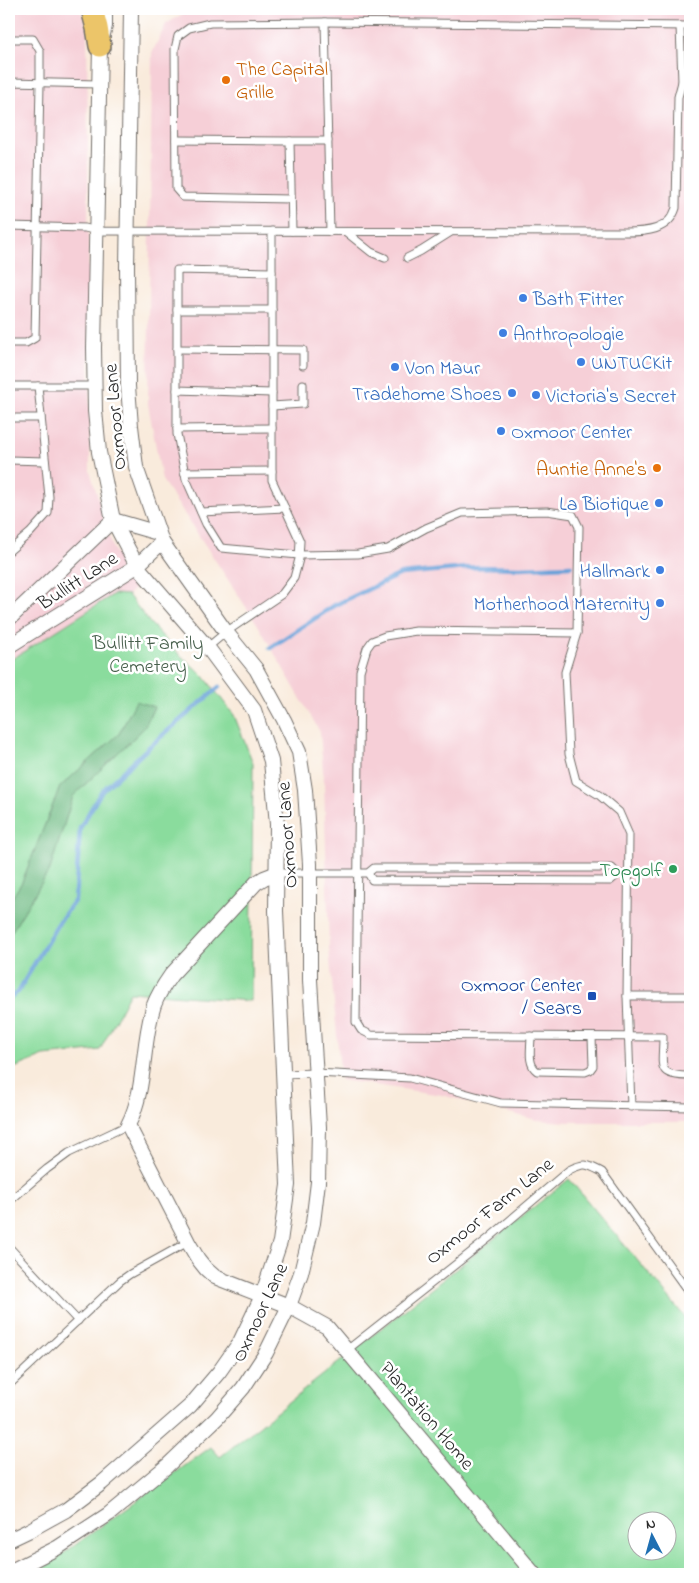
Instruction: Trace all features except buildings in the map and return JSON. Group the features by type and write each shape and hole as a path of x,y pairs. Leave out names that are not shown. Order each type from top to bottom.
{"main road":[{"path":"92,9 100,46"}],"street":[{"name":"Oxmoor Lane","path":"9,1540 48,1520 84,1497 190,1406 219,1372 240,1342 262,1296 280,1242 286,1203 288,1168 276,911 277,824 271,761 254,710 208,648 137,566 113,520 99,452 95,411 95,386 99,84 100,46 105,26 106,9"},
{"name":"Oxmoor Lane","path":"9,1572 38,1558 92,1527 109,1514 174,1459 217,1418 243,1388 266,1352 289,1306 306,1257 316,1203 320,1127 310,980 308,814 299,752 256,669 226,632 160,537 136,467 128,386 131,9"},
{"name":"Bullitt Lane","path":"9,619 113,520 160,537 137,566 9,646"},
{"path":"277,873 256,883 162,987 151,1016 137,1104 128,1125 188,1242 206,1270 215,1276 289,1306 327,1327 347,1350"},
{"name":"Plantation Home","path":"347,1350 534,1574"}],"lane":[{"path":"325,22 330,232"},
{"path":"291,198 183,197 176,189 175,49 178,36 189,28 210,23 325,22 690,26"},
{"path":"9,226 85,228 97,231 635,232 656,229 664,225 671,218 676,208 678,97 682,82 680,26"},
{"path":"9,39 34,39 40,51 35,338 26,343 9,343"},
{"path":"682,82 690,76"},
{"path":"9,82 99,84"},
{"path":"176,140 328,141"},
{"path":"290,141 292,231"},
{"path":"208,648 226,632 282,594 294,578 299,555 300,542 272,480 272,231"},
{"path":"346,232 371,252 385,258"},
{"path":"407,258 451,232"},
{"path":"272,272 177,270 176,429 184,472 201,512 220,548 299,555 358,554 388,548 426,528 462,513 547,511 573,515 579,527 577,633 565,672 568,754 576,781 599,795 619,812 629,835 627,996 631,1107"},
{"path":"177,310 272,310"},
{"path":"177,349 303,350 303,365"},
{"path":"272,406 303,404 303,384"},
{"path":"9,386 95,386"},
{"path":"9,551 48,514 49,497 38,386"},
{"path":"177,390 272,393"},
{"path":"9,418 41,418"},
{"path":"176,429 272,428"},
{"path":"9,460 45,461"},
{"path":"184,472 272,471"},
{"path":"201,512 285,508"},
{"path":"9,544 18,544"},
{"path":"577,633 416,632 385,636 372,641 363,656 360,671 356,1022 361,1030 371,1035 663,1037 663,1068 673,1076 690,1076"},
{"path":"277,873 368,873 374,868 612,868 618,874"},
{"path":"368,873 372,880 610,881 618,874 628,874"},
{"path":"627,996 690,996"},
{"path":"531,1036 532,1068 537,1071 556,1072 585,1072 590,1070 593,1066 592,1037"},
{"path":"283,1074 316,1073 410,1078 501,1103 690,1107"},
{"path":"12,1199 46,1169 69,1153 128,1125"},
{"name":"Oxmoor Farm Lane","path":"347,1350 489,1238 569,1170 581,1164 590,1165 602,1172 690,1294"},
{"path":"9,1385 130,1274 188,1242"},
{"path":"9,1248 78,1321"}],"shaded area":[{"path":"9,9 80,9 87,25 90,471 113,548 135,588 128,595 114,594 9,661"},
{"path":"191,9 690,9 690,1122 567,1122 536,1120 442,1095 341,1080 329,948 324,784 320,732 258,625 162,480 148,404 152,53 166,24"}],"green space":[{"name":"Bullitt Family Cemetery","path":"114,594 128,595 150,623 181,656 203,675 234,715 253,763 251,1001 130,992 100,1050 44,1056 9,1070 9,936 50,869 73,796 144,728 154,707 136,702 119,734 60,787 22,882 9,903 9,661"},
{"path":"136,701 154,707 144,728 73,796 50,869 9,936 9,903 22,882 60,787 119,734"},
{"path":"569,1179 690,1323 690,1574 35,1574 211,1447 220,1457"}],"waterway":[{"path":"270,648 335,605 401,574 478,567 571,566"},
{"path":"9,998 18,992 57,925 75,900 80,828 101,792 149,747 219,687"}],"place":[{"name":"The Capital Grille","path":"226,80"},
{"name":"Bath Fitter","path":"523,298"},
{"name":"Anthropologie","path":"503,333"},
{"name":"UNTUCKit","path":"581,362"},
{"name":"Von Maur","path":"395,367"},
{"name":"Tradehome Shoes","path":"512,393"},
{"name":"Victoria's Secret","path":"536,395"},
{"name":"Oxmoor Center","path":"501,431"},
{"name":"Auntie Anne's","path":"657,468"},
{"name":"La Biotique","path":"659,503"},
{"name":"Hallmark","path":"660,570"},
{"name":"Motherhood Maternity","path":"660,603"},
{"name":"Topgolf","path":"673,869"},
{"name":"Oxmoor Center / Sears","path":"592,996"}]}
